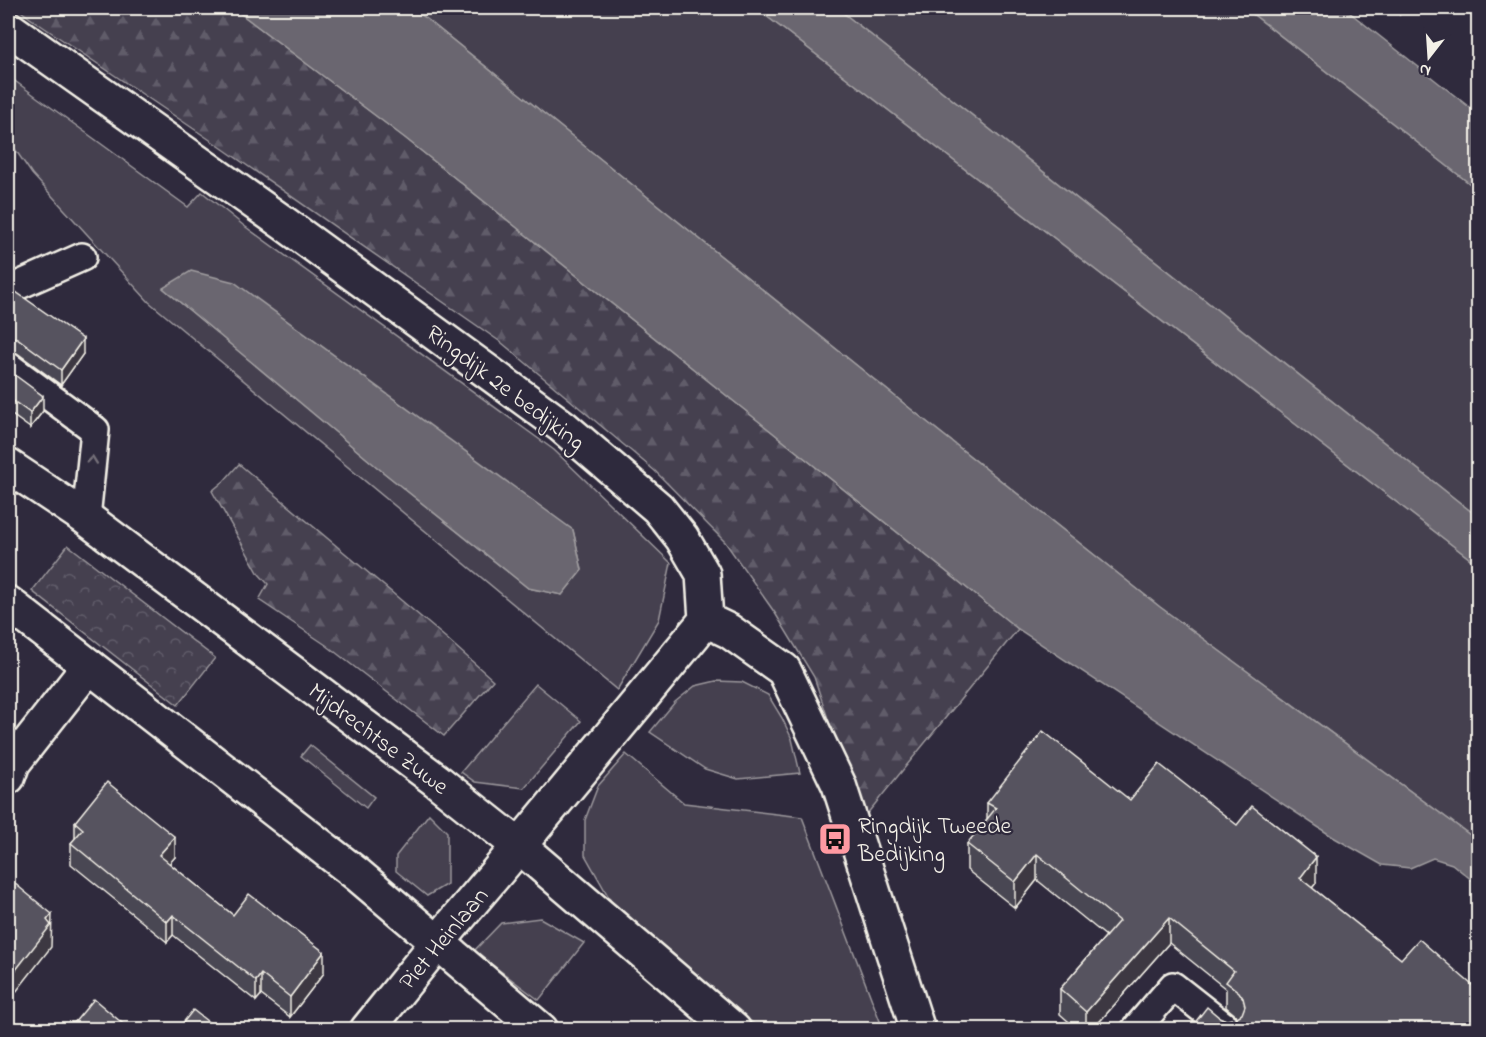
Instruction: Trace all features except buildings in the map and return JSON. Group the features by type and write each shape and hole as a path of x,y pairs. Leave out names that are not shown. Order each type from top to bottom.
{"street":[{"name":"Ringdijk 2e bedijking","path":"8,28 268,211 570,434 658,508 682,538 703,574 706,620"},
{"name":"Mijdrechtse Zuwe","path":"8,466 86,518 436,780 519,846 734,1029"},
{"path":"8,603 358,875 541,1029"},
{"path":"519,846 706,620 729,631 784,670 839,785 918,1029"},
{"path":"8,777 13,763 89,666"},
{"name":"Piet Heinlaan","path":"367,1029 519,846"}],"lane":[{"path":"8,290 82,256"},
{"path":"8,366 95,430 86,518"},
{"path":"1135,1029 1173,986 1229,1029"}],"green space":[{"path":"17,8 233,8 405,138 1018,629 862,820 814,677 775,613 725,542 655,471 502,343"},
{"path":"413,8 756,8 1478,565 1478,841 1160,607"},
{"path":"837,8 1245,8 1478,190 1478,517"},
{"path":"8,76 188,207 202,192 243,225 554,450 671,563 659,620 617,690 149,302 32,174 8,139","holes":["163,288 573,530 582,570 562,595 528,588 383,472"]},
{"path":"239,464 493,680 444,736 326,645 259,600 268,584 259,574 212,491"},
{"path":"68,545 215,658 178,705 32,591"},
{"path":"716,681 742,682 768,695 792,739 800,773 738,779 705,769 650,732 675,702 695,686"},
{"path":"536,684 581,721 524,788 475,782 461,772"},
{"path":"310,745 374,797 366,808 301,756"},
{"path":"626,754 684,803 802,817 883,1029 760,1029 611,901 585,855 585,820 598,786"},
{"path":"429,814 447,832 447,884 427,896 396,871 396,856"},
{"path":"540,918 584,943 539,1000 474,951 501,923"}],"shaded area":[{"path":"233,8 413,8 1160,607 1478,841 1478,885 1452,864 1433,858 1410,868 1382,865 1333,837 1018,629 405,138"},
{"path":"756,8 837,8 1478,517 1478,565"},
{"path":"1245,8 1344,8 1478,114 1478,190"},
{"path":"191,271 234,282 573,530 582,570 562,595 528,588 383,472 163,288"}],"place":[{"name":"Ringdijk Tweede Bedijking","path":"835,839"}]}
